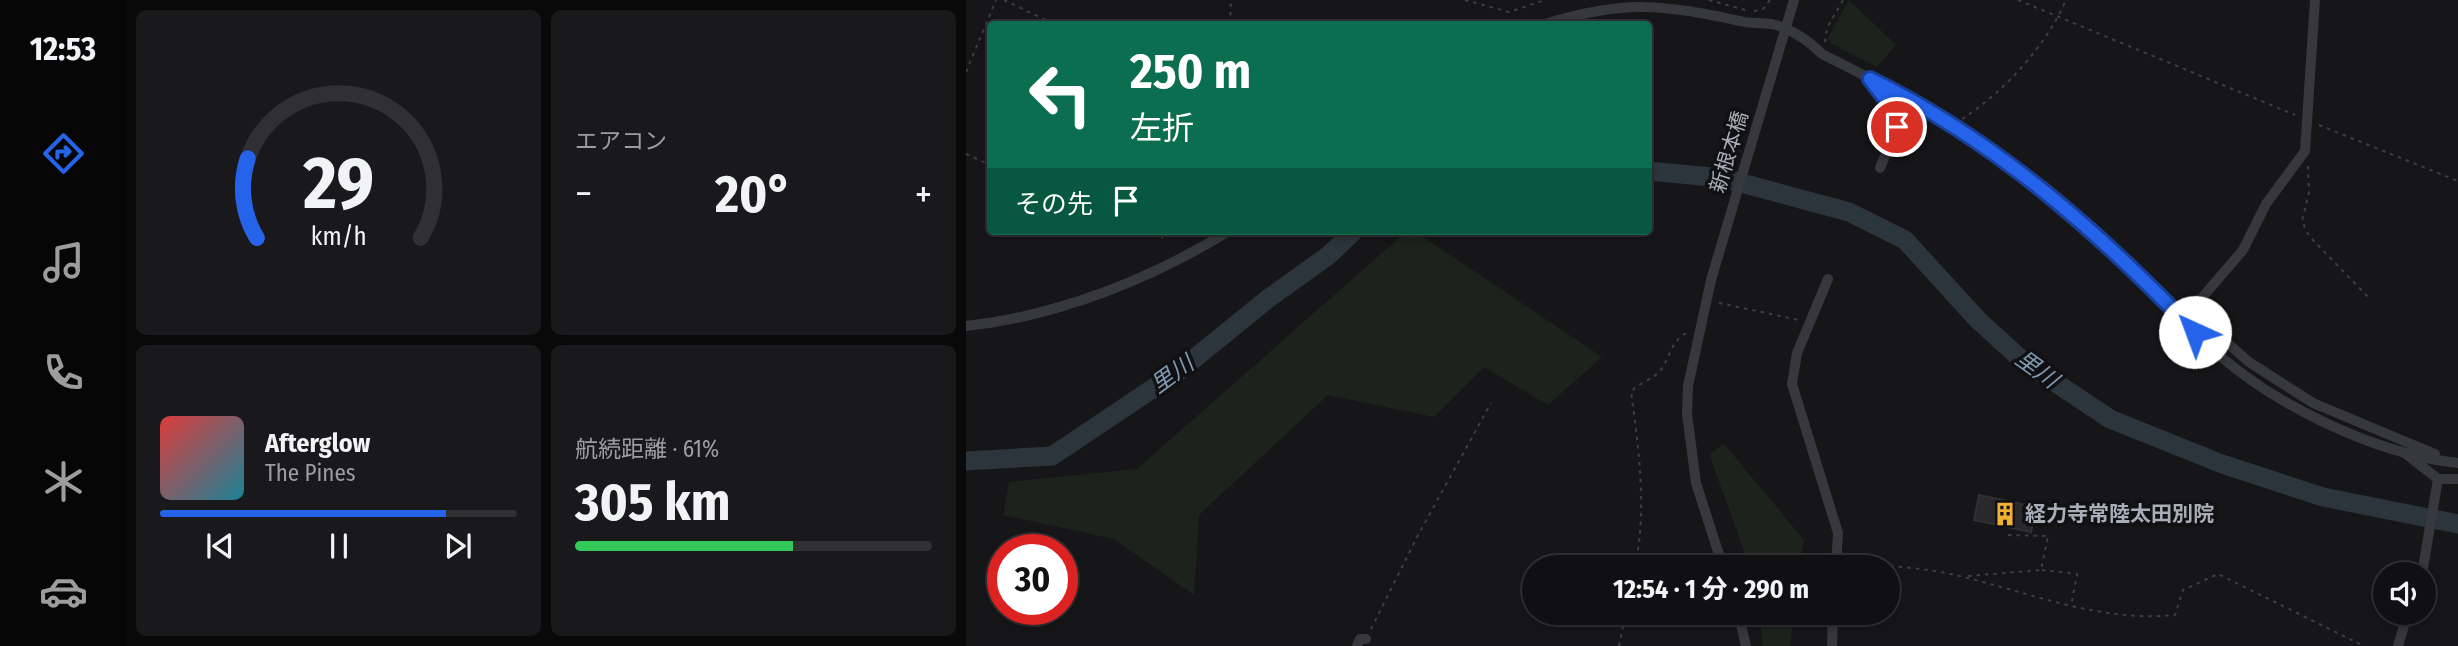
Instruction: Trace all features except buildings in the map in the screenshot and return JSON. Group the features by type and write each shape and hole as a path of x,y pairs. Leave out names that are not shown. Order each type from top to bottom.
{"street":[{"name":"新根本橋","path":"1719,555 1696,483 1687,414 1693,357 1711,280 1794,0"},
{"path":"2224,359 2197,310 2200,300 2244,250 2266,204 2305,151 2315,0"},
{"path":"1553,21 1598,5 1643,2 1701,10 1740,22 1773,24 1785,33 1812,43 1822,54 1940,116 2085,223 2224,359 2275,395 2311,415 2400,450 2454,463"},
{"path":"1870,79 1897,114 1897,127 1880,168"},
{"path":"966,326 1017,317 1089,297 1170,262 1221,235"},
{"path":"1828,279 1797,353 1792,384 1839,533 1837,555"},
{"path":"2202,321 2249,362 2313,403 2454,463"},
{"path":"2400,450 2437,483"},
{"path":"2437,483 2458,479"},
{"path":"2425,562 2437,483"},
{"path":"1741,625 1746,646"},
{"path":"1832,646 1833,625"},
{"path":"2398,646 2404,625"}],"path":[{"path":"987,21 996,0"},
{"path":"1004,0 1049,21"},
{"path":"1230,21 1231,0"},
{"path":"1465,0 1509,12 1545,0"},
{"path":"1709,0 1753,12 1763,9 1770,0"},
{"path":"1827,46 1824,37 1843,0"},
{"path":"2018,0 2458,181"},
{"path":"1940,116 1963,119 2009,82 2059,17 2066,0"},
{"path":"966,72 987,22"},
{"path":"2305,151 2309,192 2302,221 2309,236 2370,299"},
{"path":"966,154 987,164"},
{"path":"1156,235 1163,238"},
{"path":"1362,643 1491,403"},
{"path":"2005,535 2048,536 2041,570"},
{"path":"1963,577 2041,570 2077,574 2071,606"},
{"path":"1900,571 1963,577 2071,606 2158,617 2175,615 2183,590 2218,574 2364,646"},
{"path":"1619,646 1623,625"}],"shaded area":[{"path":"1849,0 1896,45 1877,67 1832,44 1828,38"},
{"path":"1402,235 1420,235 1602,357 1548,405 1484,367 1434,417 1328,395 1199,515 1194,595 1114,539 1003,515 1009,482 1137,469"},
{"path":"1724,444 1804,540 1802,555 1746,555 1709,454"},
{"path":"1760,625 1793,625 1790,646 1763,646"}],"waterway":[{"name":"里川","path":"1652,171 1723,178 1849,212 1905,240 1978,320 2023,361 2110,419 2222,464 2323,497 2458,524"},
{"name":"里川","path":"966,461 1052,456 1179,371 1269,298 1329,255 1350,235"}],"place":[{"name":"経力寺常陸太田別院","path":"2005,514"}],"route":[{"path":"1897,127 1897,114 1870,79 1940,116 2043,190 2085,223 2161,295 2195,332"}]}
